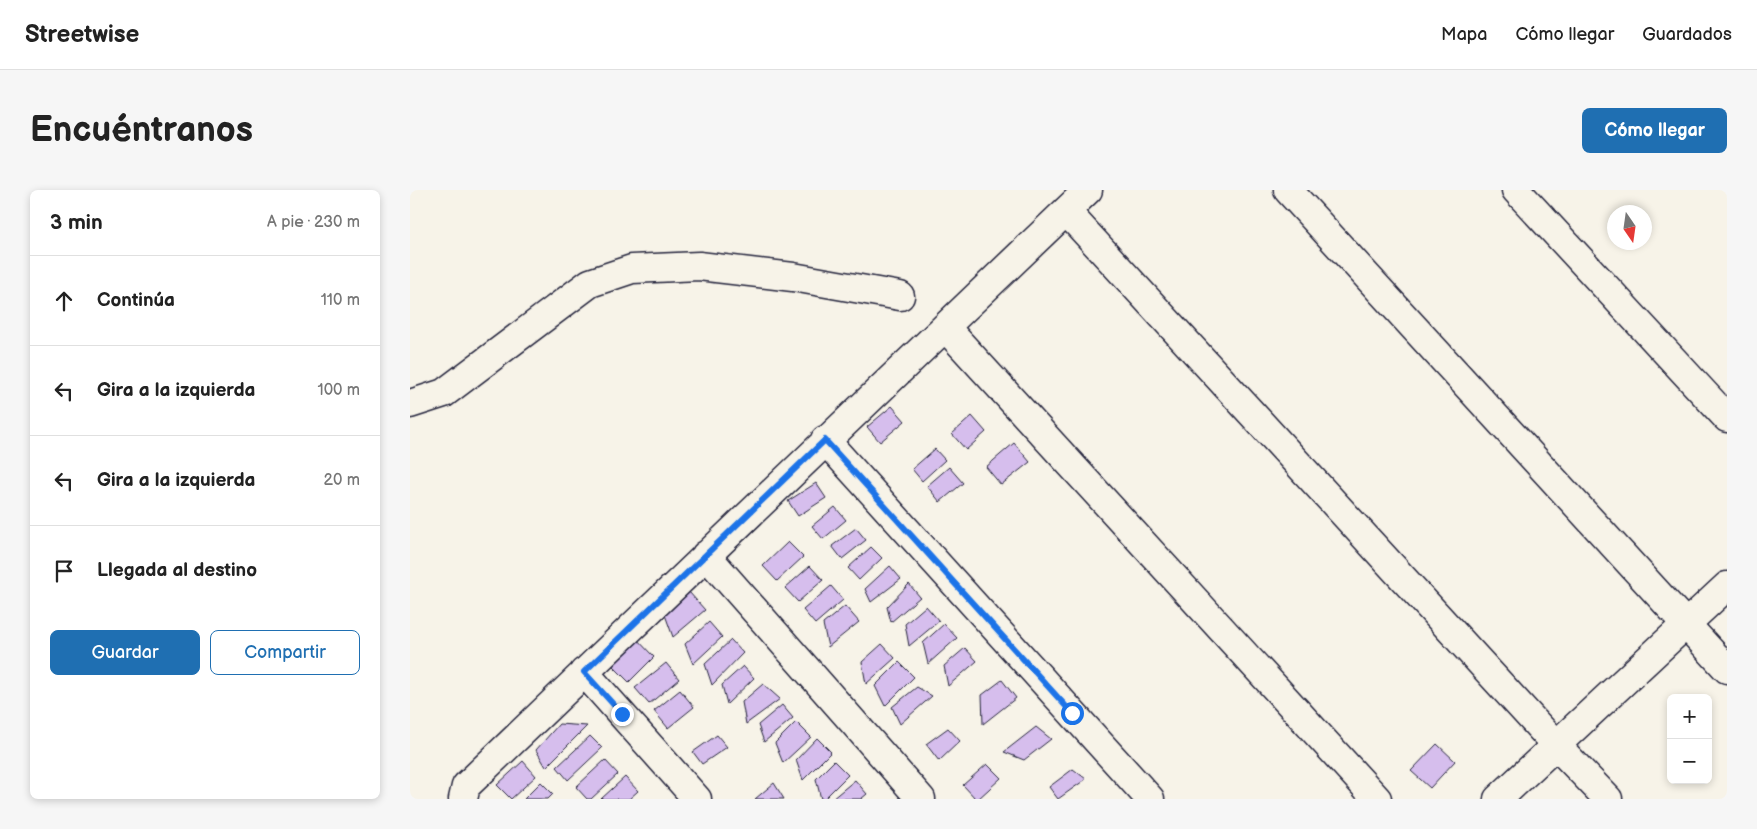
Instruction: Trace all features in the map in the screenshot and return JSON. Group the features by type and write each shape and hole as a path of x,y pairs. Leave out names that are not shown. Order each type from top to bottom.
{"street":[{"path":"464,799 466,786 1088,190"},
{"path":"1288,190 1727,669"},
{"path":"1516,190 1727,418"},
{"path":"1066,211 1556,745 1608,799"},
{"path":"410,404 444,393 590,283 632,269 699,266 793,277 900,296"},
{"path":"945,326 1377,799"},
{"path":"825,440 1150,799"},
{"path":"706,555 921,799"},
{"path":"1498,799 1727,586"},
{"path":"584,672 697,799"}],"building":[{"path":"892,406 905,421 880,442 867,427"},
{"path":"972,416 986,432 966,450 952,434"},
{"path":"1014,443 1030,462 1001,485 986,467"},
{"path":"935,449 945,460 922,481 912,469"},
{"path":"949,467 963,483 940,502 927,486"},
{"path":"816,483 826,498 798,516 788,501"},
{"path":"835,507 846,520 823,539 812,526"},
{"path":"856,528 866,540 842,559 832,546"},
{"path":"788,542 803,557 777,581 763,566"},
{"path":"871,547 882,558 859,580 848,568"},
{"path":"810,566 823,580 798,602 785,588"},
{"path":"890,566 901,579 871,602 865,589"},
{"path":"909,584 920,597 891,622 887,607"},
{"path":"831,586 843,600 815,624 803,610"},
{"path":"689,592 705,610 673,637 664,612"},
{"path":"845,606 859,622 828,647 823,624"},
{"path":"926,606 939,621 909,646 905,624"},
{"path":"709,622 722,637 693,664 685,644"},
{"path":"944,624 957,638 928,664 923,643"},
{"path":"633,635 654,657 629,682 607,660"},
{"path":"731,640 743,653 712,685 705,664"},
{"path":"882,644 895,658 866,684 862,662"},
{"path":"965,648 977,661 948,686 944,666"},
{"path":"899,662 914,677 885,706 875,686"},
{"path":"666,663 679,679 649,704 635,688"},
{"path":"743,666 754,678 727,704 722,685"},
{"path":"1002,680 1016,698 983,724 982,695"},
{"path":"763,684 780,699 746,724 742,702"},
{"path":"917,687 932,696 900,724 892,707"},
{"path":"680,690 694,707 668,728 654,711"},
{"path":"782,705 793,718 764,742 758,725"},
{"path":"796,722 811,737 783,763 775,743"},
{"path":"559,724 587,726 546,767 536,750"},
{"path":"1036,727 1051,739 1024,760 1004,752"},
{"path":"948,728 960,741 939,761 926,744"},
{"path":"717,735 727,747 702,764 693,752"},
{"path":"590,736 602,748 568,780 557,767"},
{"path":"817,738 831,752 803,780 796,760"},
{"path":"1437,744 1455,761 1430,788 1411,771"},
{"path":"605,760 618,774 591,799 587,799 576,787"},
{"path":"523,761 536,776 511,799 497,785"},
{"path":"834,761 848,775 824,799 821,799 816,779"},
{"path":"987,764 1001,778 976,799 963,785"},
{"path":"1073,769 1086,779 1058,799 1049,787"},
{"path":"625,777 638,791 629,799 601,799"},
{"path":"855,780 867,794 861,799 832,799"},
{"path":"541,782 553,794 548,799 524,799"},
{"path":"774,783 784,799 755,799"}],"route":[{"path":"622,714 584,672 825,440 1072,713"}]}
